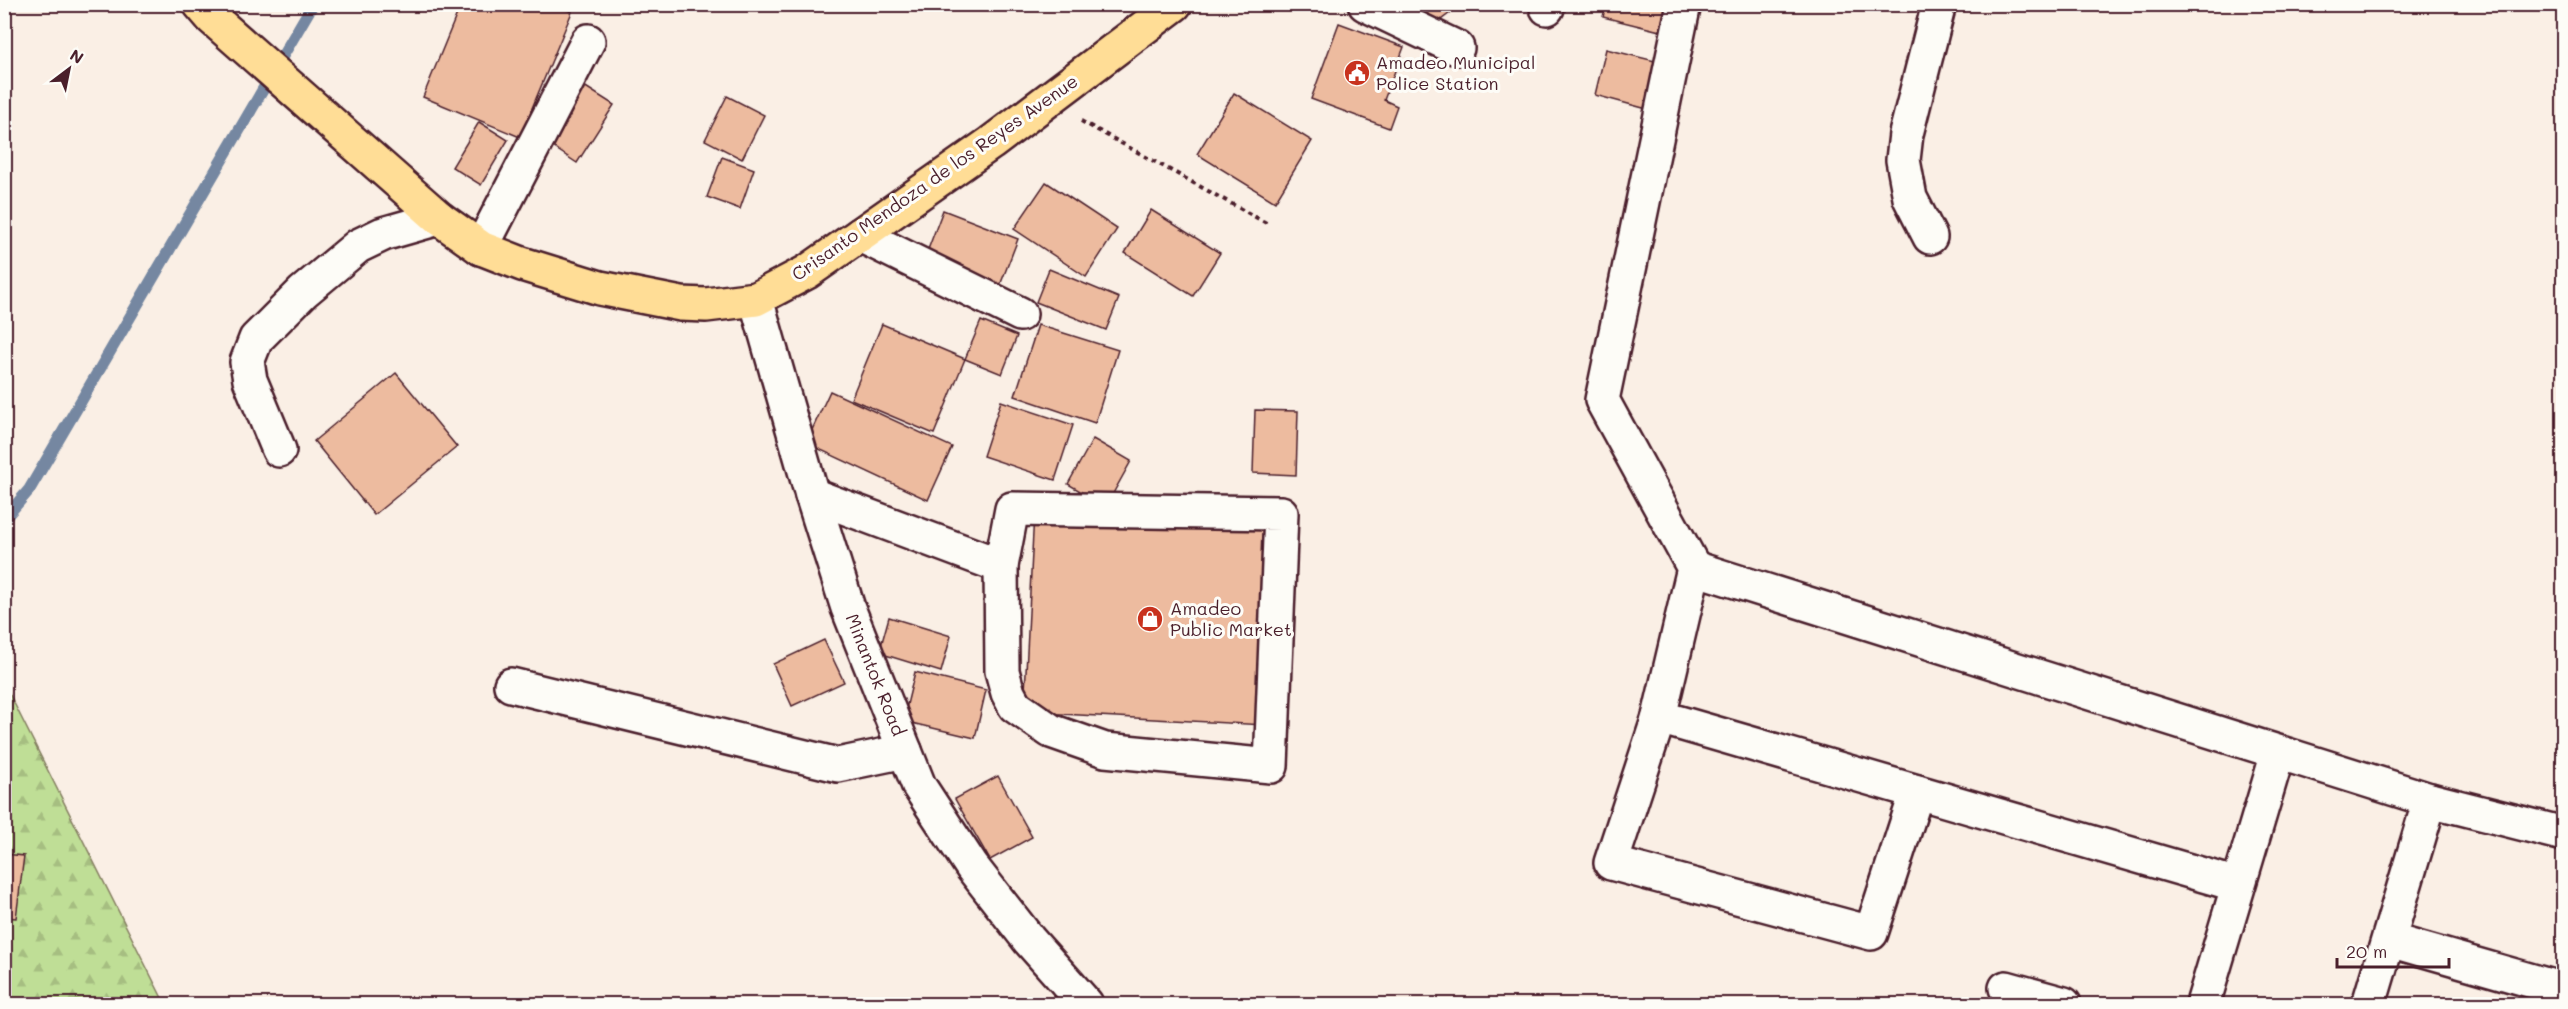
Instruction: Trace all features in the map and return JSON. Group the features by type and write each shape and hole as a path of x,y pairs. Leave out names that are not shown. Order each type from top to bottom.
{"main road":[{"name":"Crisanto Mendoza de los Reyes Avenue","path":"206,11 382,169 439,218 481,248 564,278 644,298 706,305 756,299 807,272 1046,101 1175,4"}],"street":[{"path":"1365,4 1457,48"},
{"path":"1684,4 1602,400 1694,568 1659,717 1611,863 1871,933 1917,792"},
{"path":"1930,237 1910,198 1903,160 1906,134 1939,4"},
{"path":"481,248 588,40"},
{"path":"279,450 250,380 247,362 256,339 303,292 358,246 383,234 439,218"},
{"path":"860,235 1020,314"},
{"name":"Minantok Road","path":"756,299 812,495 848,608 919,786 972,867 1029,940 1086,1005"},
{"path":"812,495 1001,566"},
{"path":"1012,509 1281,513 1271,766 1104,750 1051,731 1022,713 1008,693 1002,671 1001,566 1012,509"},
{"path":"1694,568 2430,800 2564,834"},
{"path":"512,685 838,765 905,751"},
{"path":"1659,717 2238,885"},
{"path":"2203,1005 2278,753"},
{"path":"2369,1005 2430,800"},
{"path":"2389,940 2564,990"},
{"path":"2006,988 2064,1005"}],"path":[{"path":"1046,101 1270,225"}],"green space":[{"path":"5,685 165,1004 5,1004"}],"building":[{"path":"461,4 553,4 572,12 520,137 423,97"},
{"path":"1387,4 1462,4 1430,28"},
{"path":"1606,4 1666,4 1660,31 1603,17"},
{"name":"Amadeo Municipal Police Station","path":"1339,23 1404,47 1384,100 1397,106 1389,128 1311,99"},
{"path":"1606,49 1659,62 1647,109 1595,95"},
{"path":"581,84 614,105 577,163 544,141"},
{"path":"1234,93 1312,141 1275,202 1197,154"},
{"path":"727,96 764,115 742,159 705,140"},
{"path":"479,122 508,140 481,185 452,167"},
{"path":"722,157 754,169 740,209 707,197"},
{"path":"1046,182 1117,229 1086,277 1014,229"},
{"path":"943,210 1018,239 999,288 924,260"},
{"path":"1151,210 1220,253 1193,296 1125,253"},
{"path":"1049,269 1119,298 1106,330 1036,302"},
{"path":"981,321 1017,336 1002,374 965,359"},
{"path":"882,324 965,359 934,434 851,399"},
{"path":"1038,325 1118,350 1095,423 1015,396"},
{"path":"396,373 457,447 374,515 314,441"},
{"path":"830,391 952,447 928,500 806,443"},
{"path":"1001,401 1073,425 1055,480 983,456"},
{"path":"1255,410 1298,411 1296,475 1253,473"},
{"path":"1093,439 1131,461 1106,506 1068,484"},
{"name":"Amadeo Public Market","path":"1034,513 1275,527 1265,725 1024,712"},
{"path":"889,617 951,636 941,672 879,653"},
{"path":"824,640 844,682 792,706 773,664"},
{"path":"915,672 986,690 975,738 903,721"},
{"path":"998,776 1032,837 990,860 955,799"},
{"path":"4,854 24,856 16,918 4,917"}],"waterway":[{"path":"4,519 29,490 313,4"}],"place":[{"name":"Amadeo Municipal Police Station","path":"1357,73"},
{"name":"Amadeo Public Market","path":"1150,619"}]}
